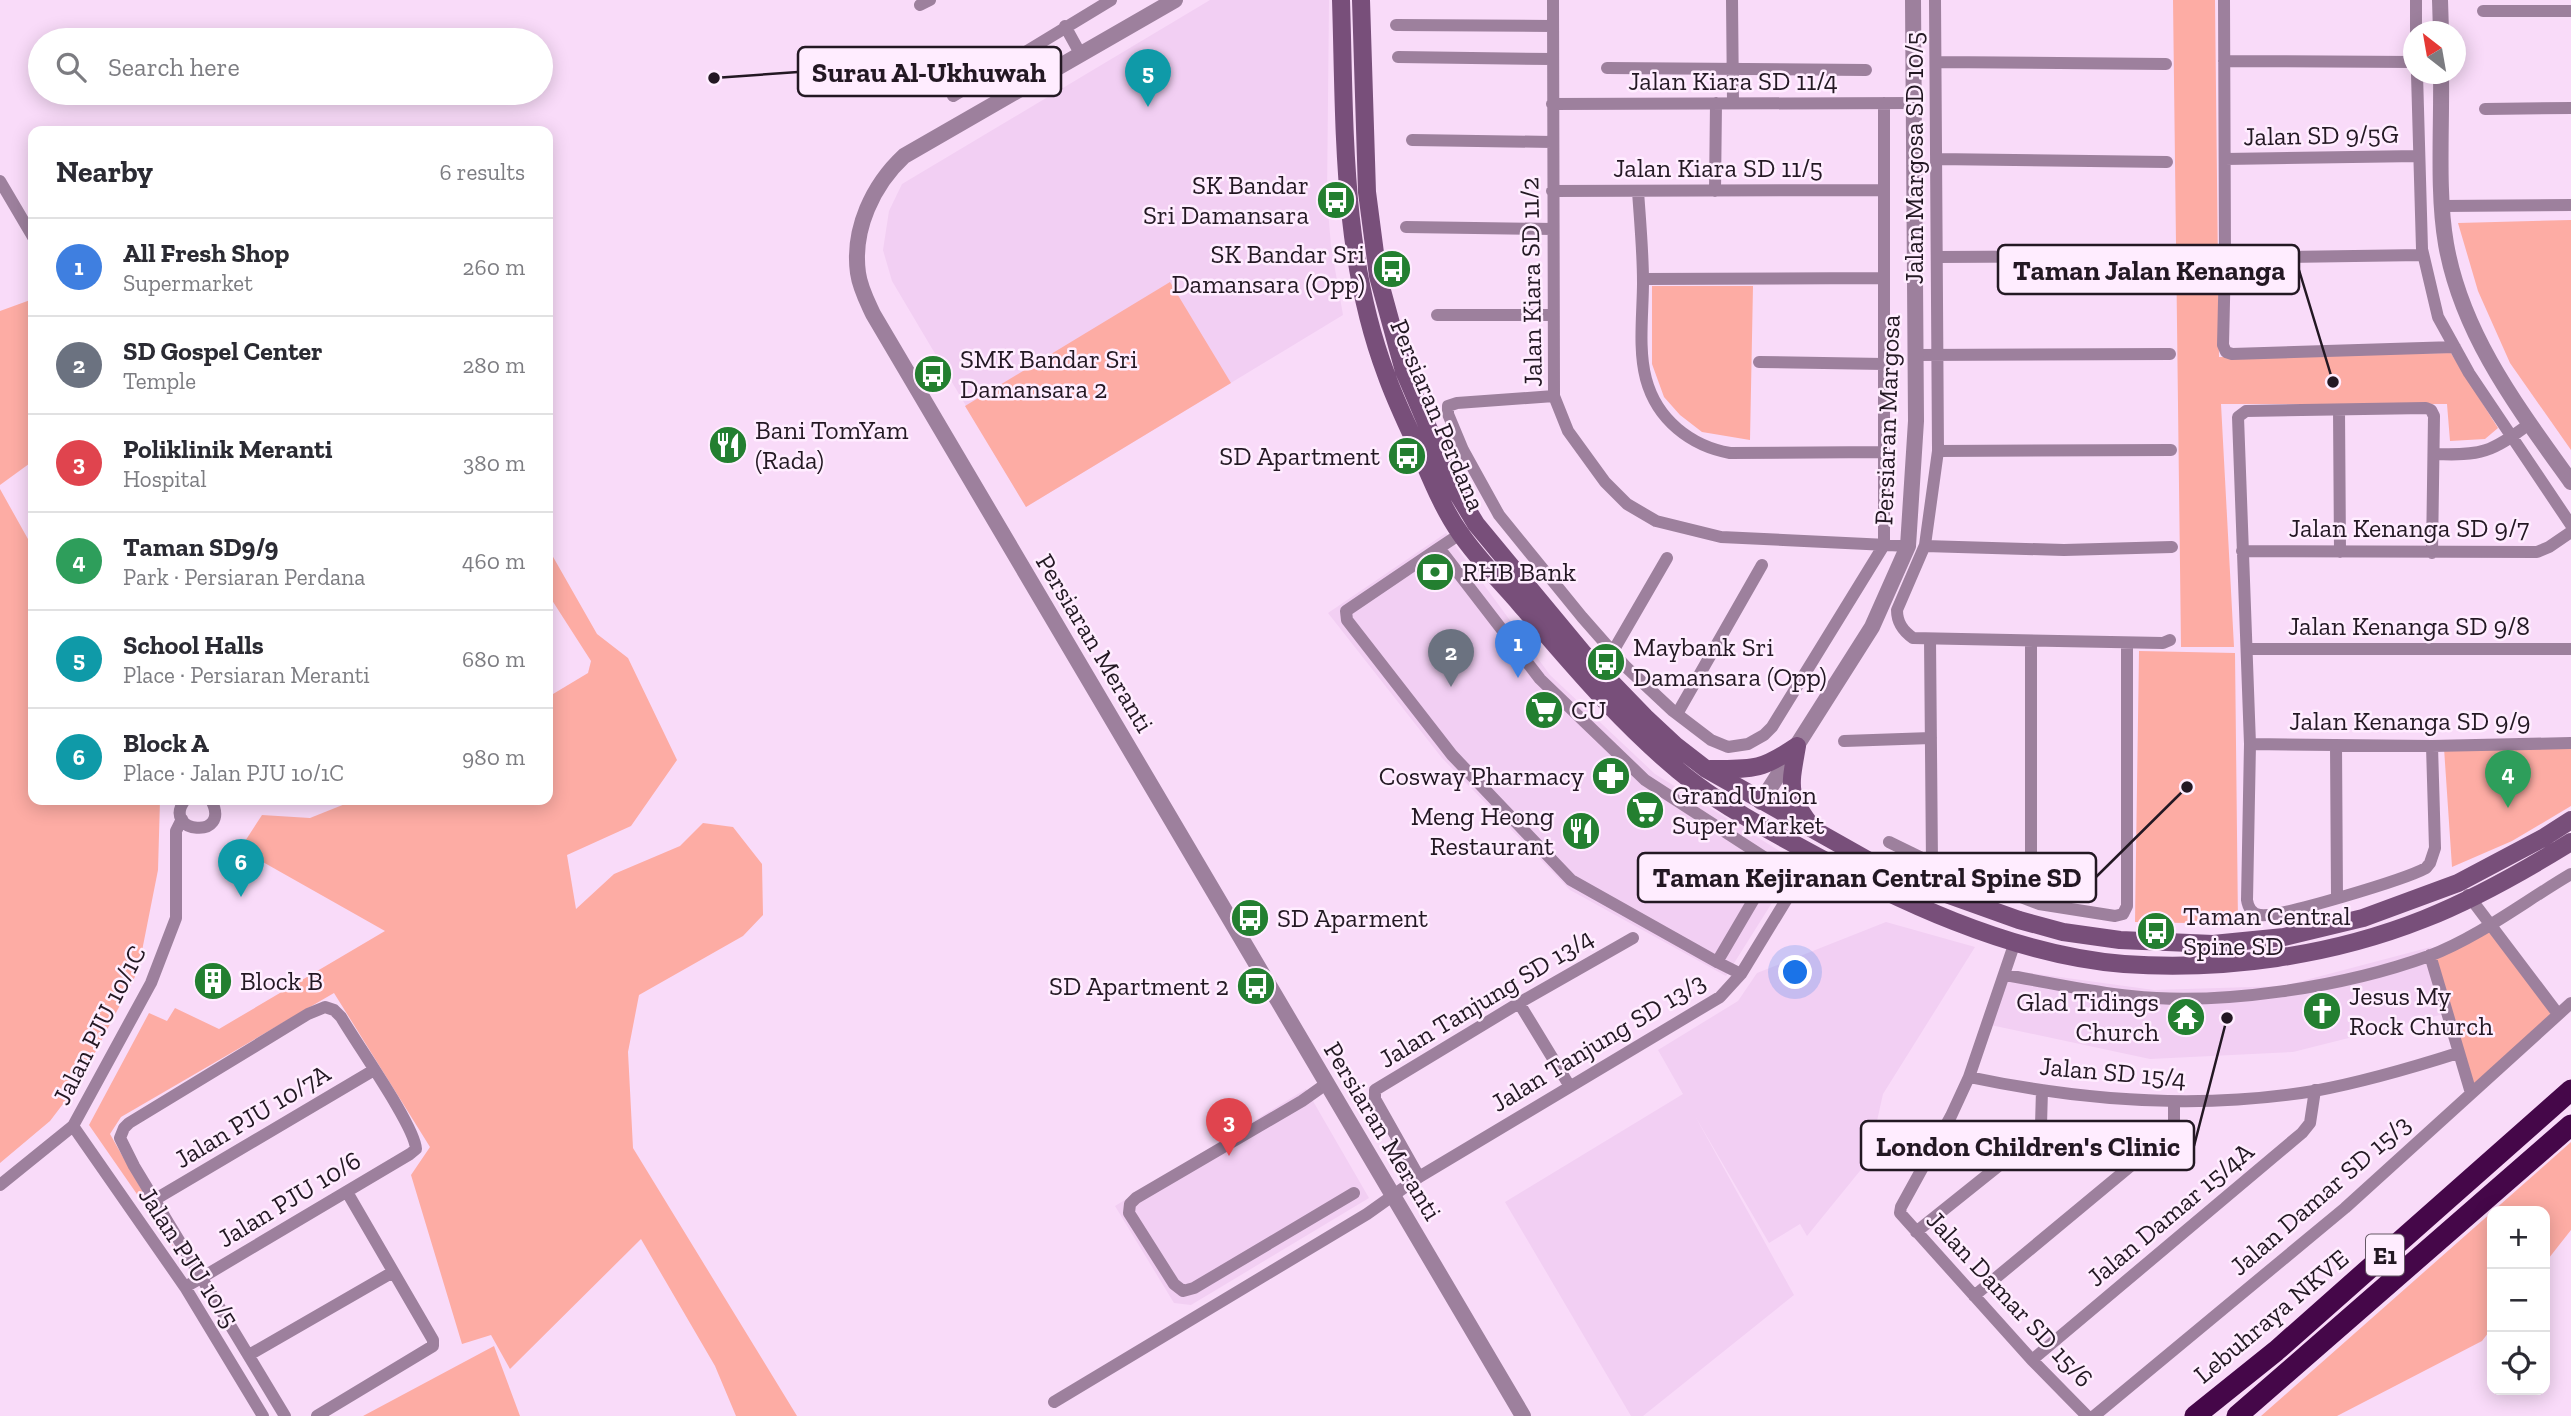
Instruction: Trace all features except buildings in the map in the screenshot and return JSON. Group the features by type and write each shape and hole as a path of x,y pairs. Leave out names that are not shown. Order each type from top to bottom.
{"highway":[{"name":"Lebuhraya NKVE","path":"2195,1416 2276,1351 2571,1090"},
{"name":"Lebuhraya NKVE","path":"2237,1416 2571,1125"}],"main road":[{"name":"Persiaran Perdana","path":"1341,0 1349,191 1358,282 1387,377 1438,493 1460,534 1567,660 1665,759 1761,802 1896,876 2019,920 2063,932 2120,940 2213,944 2284,937 2363,918 2458,883 2571,820"},
{"name":"Persiaran Perdana","path":"1361,0 1367,192 1378,276 1404,370 1453,486 1476,524 1583,653 1675,745 1701,777 1751,821 1911,904 2015,943 2122,964 2203,965 2287,956 2375,936 2420,921 2471,899 2571,842"},
{"path":"1701,777 1758,768 1772,763 1797,746"},
{"path":"1797,746 1790,785 1793,799 1817,834"},
{"path":"1761,802 1760,807 1765,816 1808,852"},
{"path":"2284,937 2287,956"}],"street":[{"path":"953,96 1111,0"},
{"name":"Persiaran Meranti","path":"1175,0 904,156 887,172 875,191 860,234 858,274 873,314 1523,1416"},
{"name":"Jalan Kiara SD 11/2","path":"1553,0 1554,396 1568,431 1605,482 1627,503 1656,521 1721,537 1908,546"},
{"path":"1732,0 1733,103"},
{"name":"Persiaran Margosa","path":"1761,802 1872,627 1908,546 1916,421 1913,0"},
{"name":"Jalan Margosa SD 10/5","path":"1930,639 1913,638 1901,626 1897,610 1925,546 1933,506 1938,451 1935,0"},
{"path":"2224,0 2223,345 2226,352 2232,355 2455,347"},
{"path":"2416,0 2416,21"},
{"path":"2440,0 2441,21"},
{"path":"2483,11 2571,11"},
{"path":"1396,25 1552,26"},
{"path":"1065,26 1081,55"},
{"path":"1398,57 1552,59"},
{"path":"2224,61 2403,62"},
{"path":"1936,62 2166,64"},
{"path":"1606,68 1866,70"},
{"path":"2417,84 2423,255 2438,317 2511,438 2571,526"},
{"path":"2441,84 2442,206 2445,242 2456,287 2469,323 2487,358 2529,424 2571,482"},
{"path":"1715,191 1716,103"},
{"path":"1554,396 1457,403 1448,406 1448,414 1463,450 1499,515 1612,653 1677,714 1711,740 1728,747 1748,744 1764,735 1772,727 1884,545 1884,103"},
{"name":"Jalan Kiara SD 11/4","path":"1552,104 1914,103"},
{"path":"2485,109 2571,108"},
{"path":"1412,140 1552,142"},
{"name":"Jalan SD 9/5G","path":"2225,159 2418,156"},
{"path":"1936,159 2167,162"},
{"path":"0,181 28,229"},
{"name":"Jalan Kiara SD 11/5","path":"1552,191 1884,190"},
{"path":"1638,191 1646,380 1656,404 1680,432 1713,450 1730,453 1884,452"},
{"path":"2442,206 2571,205"},
{"path":"1406,227 1552,229"},
{"path":"2225,258 2423,255"},
{"path":"1937,257 2168,256"},
{"path":"1643,279 1884,278"},
{"path":"1437,315 1553,314"},
{"path":"1916,355 2170,354"},
{"path":"1759,362 1884,364"},
{"path":"2432,553 2434,416 2428,409 2246,411 2241,414 2237,421 2248,649 2250,744 2247,900 2251,910 2260,916 2274,915 2420,871 2430,863 2435,848 2432,746"},
{"path":"2339,410 2340,552"},
{"path":"2434,454 2477,454 2490,450 2529,424"},
{"path":"1938,451 2171,450"},
{"name":"Jalan Kenanga SD 9/7","path":"2242,551 2537,552 2571,532"},
{"path":"1460,534 1348,609 1345,614 1347,620 1452,755 1571,880 1741,974"},
{"path":"1925,546 2064,550 2172,547"},
{"path":"1438,548 1540,679 1645,780 1770,861 1771,870 1717,962"},
{"path":"1612,653 1667,558"},
{"path":"1677,714 1762,565"},
{"path":"1932,863 1930,639 2127,643 2163,643 2170,640"},
{"path":"2031,641 2031,901"},
{"path":"1889,842 1932,863 2039,904 2115,916 2123,914 2127,906 2127,643"},
{"name":"Jalan Kenanga SD 9/8","path":"2248,649 2571,649"},
{"path":"1844,741 1931,738"},
{"name":"Jalan Kenanga SD 9/9","path":"2250,744 2432,746 2571,743"},
{"path":"2336,745 2337,898"},
{"name":"Jalan PJU 10/1C","path":"0,1185 73,1126 152,981 176,918 176,831 186,824 180,811 183,805"},
{"path":"186,824 201,829 210,824 215,817 214,805"},
{"name":"Jalan Tanjung SD 13/3","path":"1054,1402 1356,1221 1419,1177 1569,1085 1711,1003 1741,974 1808,852"},
{"path":"2005,975 2131,996 2196,998 2298,988 2352,978 2430,955 2491,924 2571,874"},
{"path":"2458,883 2558,1014"},
{"name":"Jalan Tanjung SD 13/4","path":"1419,1177 1375,1099 1375,1090 1633,938"},
{"name":"Jalan Damar SD 15/6","path":"2015,943 1969,1077 1951,1116 1901,1207 1902,1216 2032,1360 2087,1416"},
{"path":"2430,955 2471,1093"},
{"path":"1519,1003 1569,1085"},
{"name":"Jalan Damar SD 15/3","path":"2099,1412 2345,1208 2571,1003"},
{"path":"285,1416 122,1145 121,1133 129,1123 307,1014 325,1007 334,1010 341,1017 374,1070"},
{"name":"Jalan SD 15/4","path":"1969,1077 2106,1098 2174,1102 2221,1101 2315,1090 2402,1070 2458,1053"},
{"name":"Jalan PJU 10/6","path":"185,1287 416,1149 415,1140 374,1070"},
{"name":"Jalan PJU 10/7A","path":"154,1200 374,1070"},
{"path":"1325,1084 1302,1101 1136,1198 1130,1204 1129,1213 1174,1284 1183,1291 1194,1288 1354,1193"},
{"path":"1916,1231 2036,1136 2041,1125 2042,1090"},
{"name":"Jalan Damar 15/4A","path":"2032,1360 2302,1133 2311,1123 2315,1090"},
{"path":"1974,1296 2168,1135 2174,1124 2174,1102"},
{"name":"Jalan PJU 10/5","path":"73,1126 185,1287 263,1416"},
{"path":"317,1416 433,1346 433,1340 347,1192"},
{"path":"248,1355 393,1272"}],"shaded area":[{"path":"1210,0 1329,0 1327,198 1331,246 1343,315 1026,507 892,281 883,250 889,211 902,184"},
{"path":"2173,0 2215,0 2219,357 2451,353 2498,428 2485,439 2450,441 2447,404 2221,404 2234,647 2181,647"},
{"path":"2571,220 2571,450 2510,363 2478,291 2458,223"},
{"path":"1170,282 1231,383 1026,507 965,406"},
{"path":"1652,286 1753,286 1750,440 1702,432 1680,415 1664,397 1652,364"},
{"path":"28,301 28,465 0,485 0,311"},
{"path":"0,489 28,539 28,805 160,805 158,870 138,971 79,1083 50,1121 0,1163"},
{"path":"1446,533 1550,675 1655,774 1791,858 1792,871 1726,976 1570,890 1442,758 1328,613"},
{"path":"553,557 597,634 628,658 677,760 631,826 567,855 576,909 614,874 680,846 703,823 733,827 762,864 763,915 743,936 639,995 628,1052 633,1148 797,1416 736,1416 715,1366 641,1239 510,1369 491,1335 462,1344 411,1175 430,1147 334,993 121,1117 110,1134 175,1249 89,1125 149,1013 167,1021 175,1008 219,1029 385,931 240,849 262,815 310,818 342,805 553,805 553,694 588,673 591,661 553,602"},
{"path":"2139,651 2235,653 2238,924 2135,922"},
{"path":"2571,746 2571,806 2512,841 2452,867 2444,748"},
{"path":"1886,922 1975,947 1883,1094 1868,1161 1807,1236 1800,1224 1769,1243 1695,1116 1794,1295 1643,1416 1631,1416 1505,1202 1683,1094 1658,1050 1738,1001 1757,973"},
{"path":"2489,928 2553,1012 2473,1087 2434,958"},
{"path":"2431,947 2452,1012 2293,1052 2150,1059 1981,1023 2001,969 2154,990 2283,986"},
{"path":"1306,1089 1369,1198 1191,1305 1174,1303 1115,1206"},
{"path":"2571,1142 2571,1230 2550,1257 2550,1206 2499,1206"},
{"path":"2487,1216 2487,1334 2482,1341 2337,1416 2261,1416"},
{"path":"494,1346 520,1416 363,1416"}],"place":[{"name":"Surau Al-Ukhuwah","path":"714,78"},
{"name":"School Halls","path":"1148,107"},
{"name":"SK Bandar Sri Damansara","path":"1336,200"},
{"name":"SK Bandar Sri Damansara (Opp)","path":"1392,269"},
{"name":"SMK Bandar Sri Damansara 2","path":"933,374"},
{"name":"Taman Jalan Kenanga","path":"2333,382"},
{"name":"Bani TomYam (Rada)","path":"728,445"},
{"name":"SD Apartment","path":"1407,456"},
{"name":"RHB Bank","path":"1435,572"},
{"name":"Maybank Sri Damansara (Opp)","path":"1606,662"},
{"name":"All Fresh Shop","path":"1518,678"},
{"name":"SD Gospel Center","path":"1451,687"},
{"name":"CU","path":"1544,710"},
{"name":"Cosway Pharmacy","path":"1611,776"},
{"name":"Taman Kejiranan Central Spine SD","path":"2187,787"},
{"name":"Taman SD9/9","path":"2508,808"},
{"name":"Grand Union Super Market","path":"1645,810"},
{"name":"Meng Heong Restaurant","path":"1581,831"},
{"name":"Block A","path":"241,897"},
{"name":"SD Aparment","path":"1250,918"},
{"name":"Taman Central Spine SD","path":"2156,931"},
{"name":"Block B","path":"213,981"},
{"name":"SD Apartment 2","path":"1256,986"},
{"name":"Jesus My Rock Church","path":"2322,1011"},
{"name":"Glad Tidings Church","path":"2186,1017"},
{"name":"London Children's Clinic","path":"2227,1018"},
{"name":"Poliklinik Meranti","path":"1229,1156"}]}
